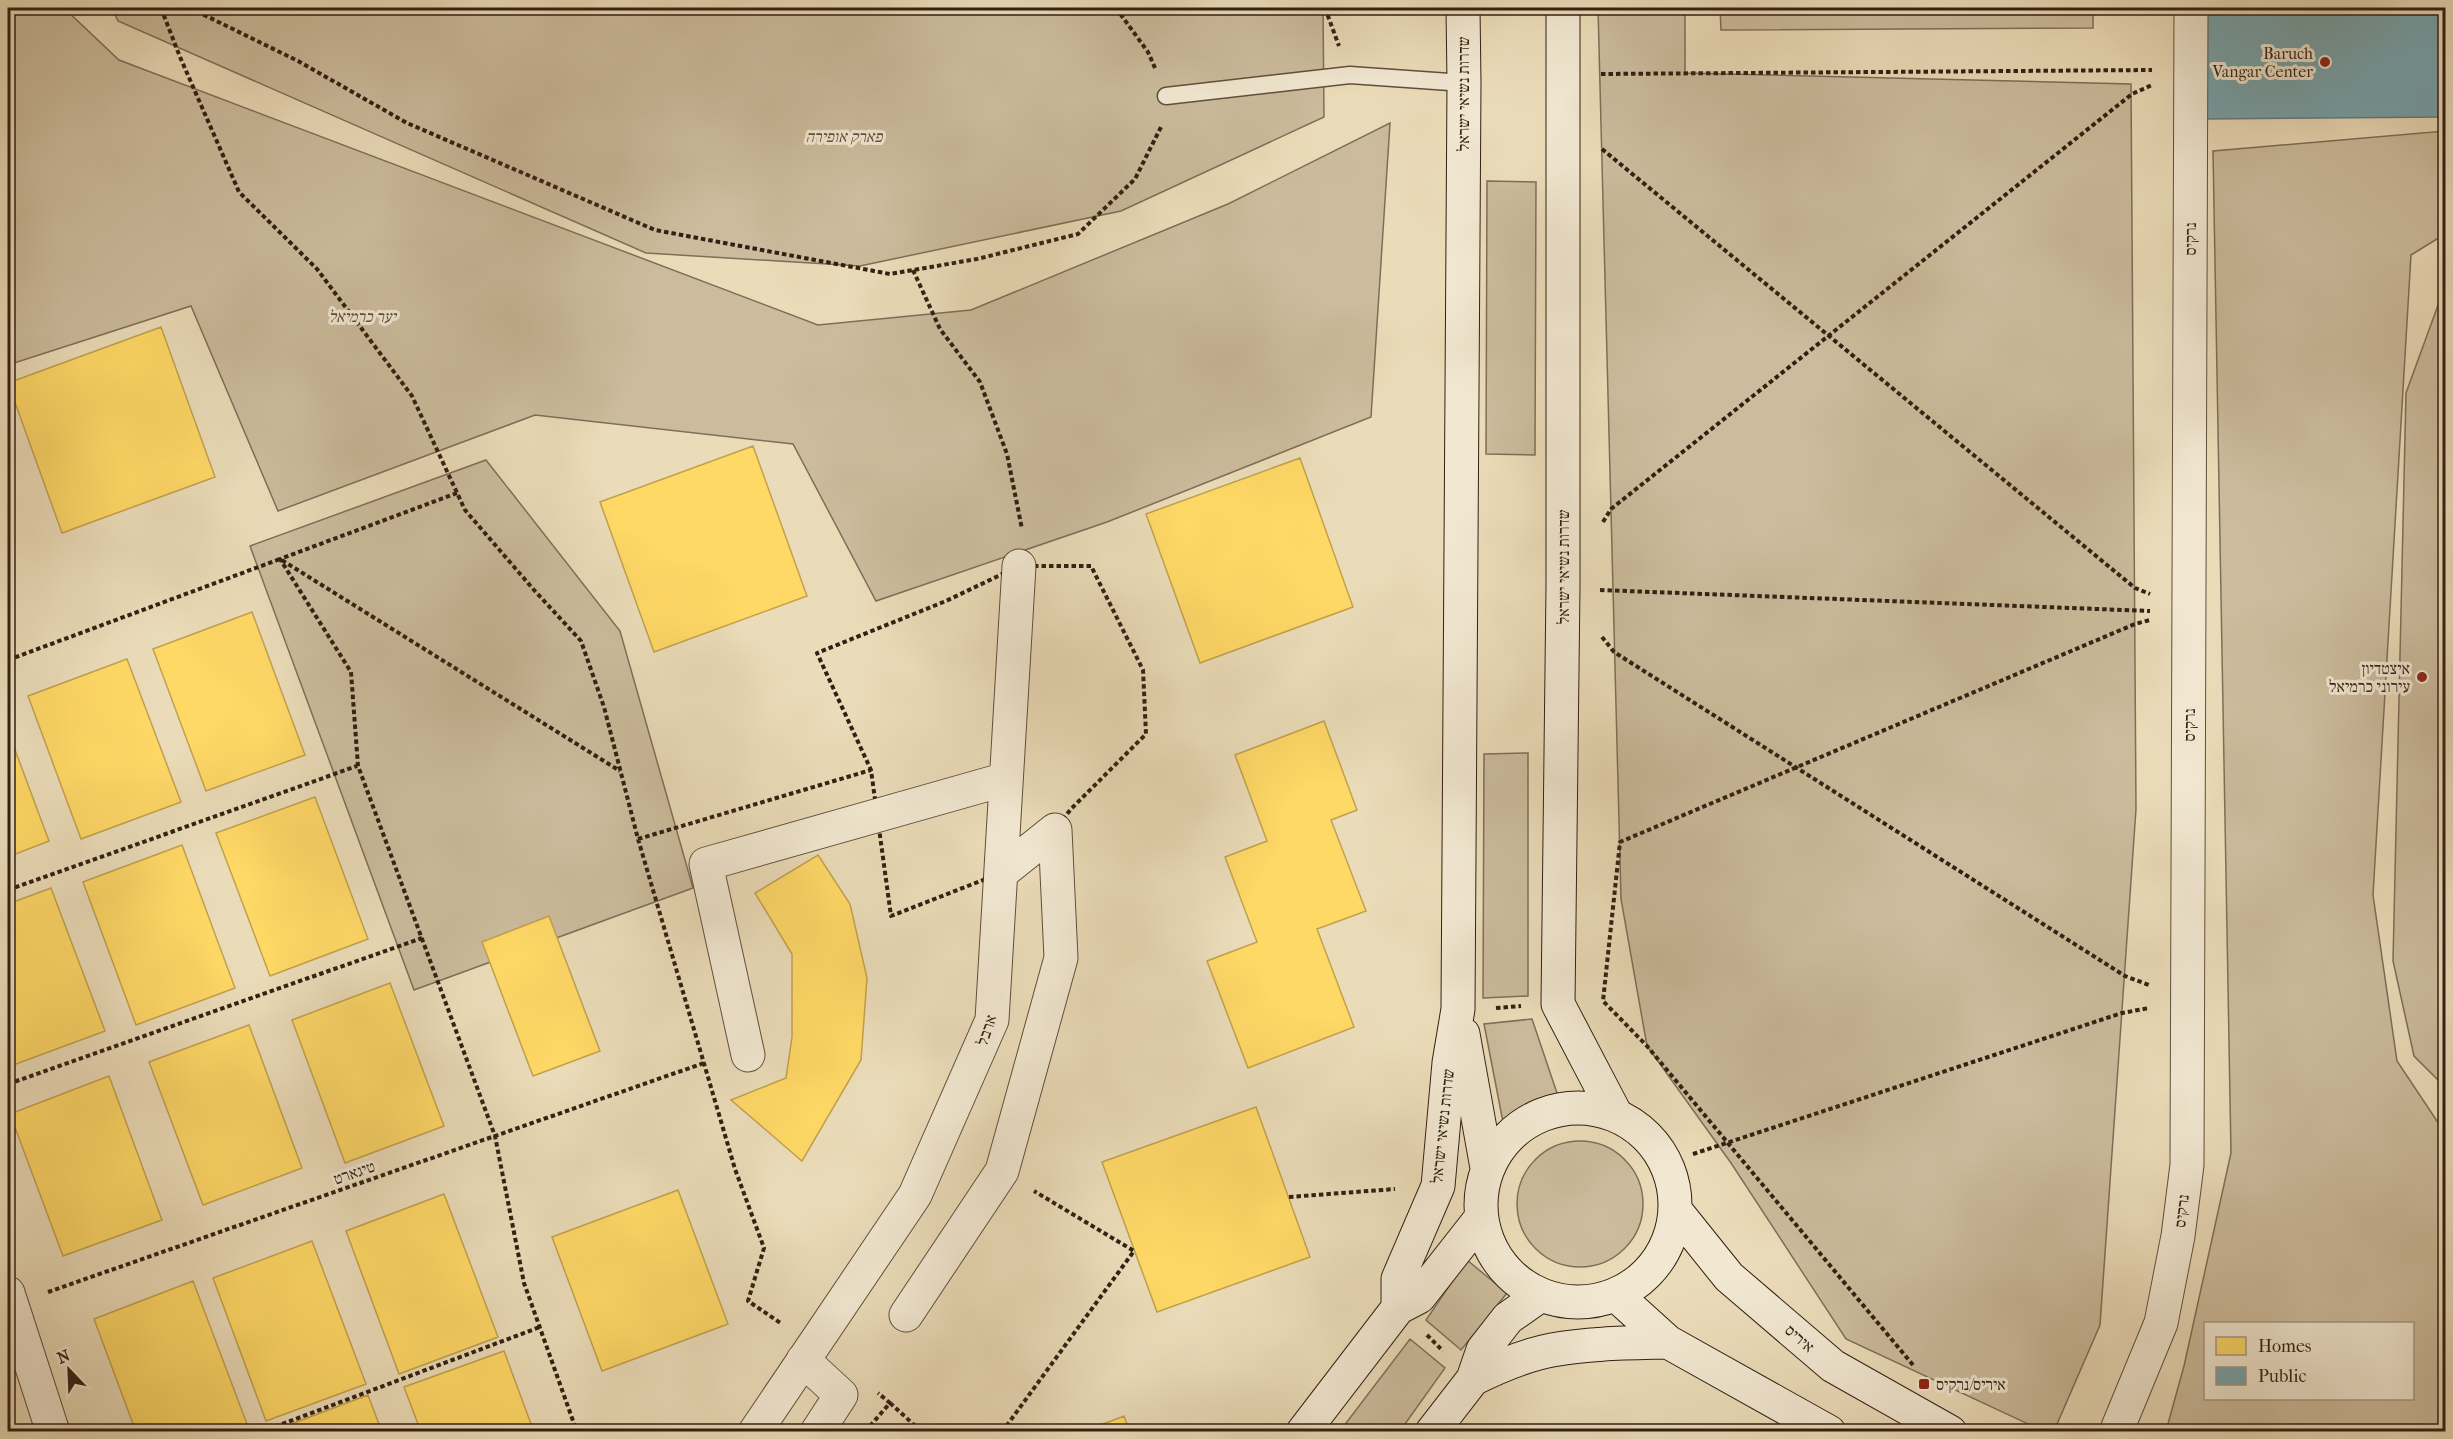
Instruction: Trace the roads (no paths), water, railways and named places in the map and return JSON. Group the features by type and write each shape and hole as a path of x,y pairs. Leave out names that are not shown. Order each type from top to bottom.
{"street":[{"name":"שדרות נשיאי ישראל","path":"1462,8 1472,1009 1487,1168"},
{"name":"שדרות נשיאי ישראל","path":"1563,8 1563,586 1558,1004 1615,1113"},
{"name":"נרקיס","path":"2116,1431 2161,1323 2178,1236 2187,1165 2191,8"},
{"name":"ארבל","path":"755,1431 915,1195 992,1020 1021,560"},
{"path":"748,1055 706,864 1006,779"},
{"path":"906,1315 1002,1171 1061,958 1055,830 1001,873"},
{"name":"שדרות נשיאי ישראל","path":"1398,1308 1398,1278 1438,1186 1449,1063 1472,1009"},
{"path":"1585,1107 1615,1113 1641,1129 1661,1152 1673,1181 1676,1211 1669,1241 1656,1263 1638,1281 1616,1295 1592,1301 1575,1301 1541,1295 1519,1283 1501,1265 1487,1243 1481,1218 1480,1193 1487,1168 1503,1142 1527,1122 1545,1114 1555,1110 1585,1107"},
{"name":"איריס","path":"1676,1211 1729,1277 1833,1366 1950,1431"},
{"path":"1303,1431 1398,1308 1419,1297 1481,1218"},
{"path":"1432,1431 1473,1379 1483,1350 1508,1318 1541,1295"},
{"path":"1616,1295 1668,1342 1830,1431"},
{"path":"9,1299 52,1431"},
{"path":"1473,1379 1500,1366 1550,1350 1612,1343 1668,1342"},
{"path":"808,1352 841,1395 817,1431"}],"lane":[{"path":"1166,96 1350,75 1464,83"}],"place":[{"name":"Baruch Vangar Center","path":"2325,62"},
{"name":"איצטדיון עירוני כרמיאל","path":"2422,677"},
{"name":"איריס/נרקיס","path":"1924,1384"}],"park label":[{"name":"פארק אופירה","path":"844,136"},
{"name":"יער כרמיאל","path":"362,316"}]}
